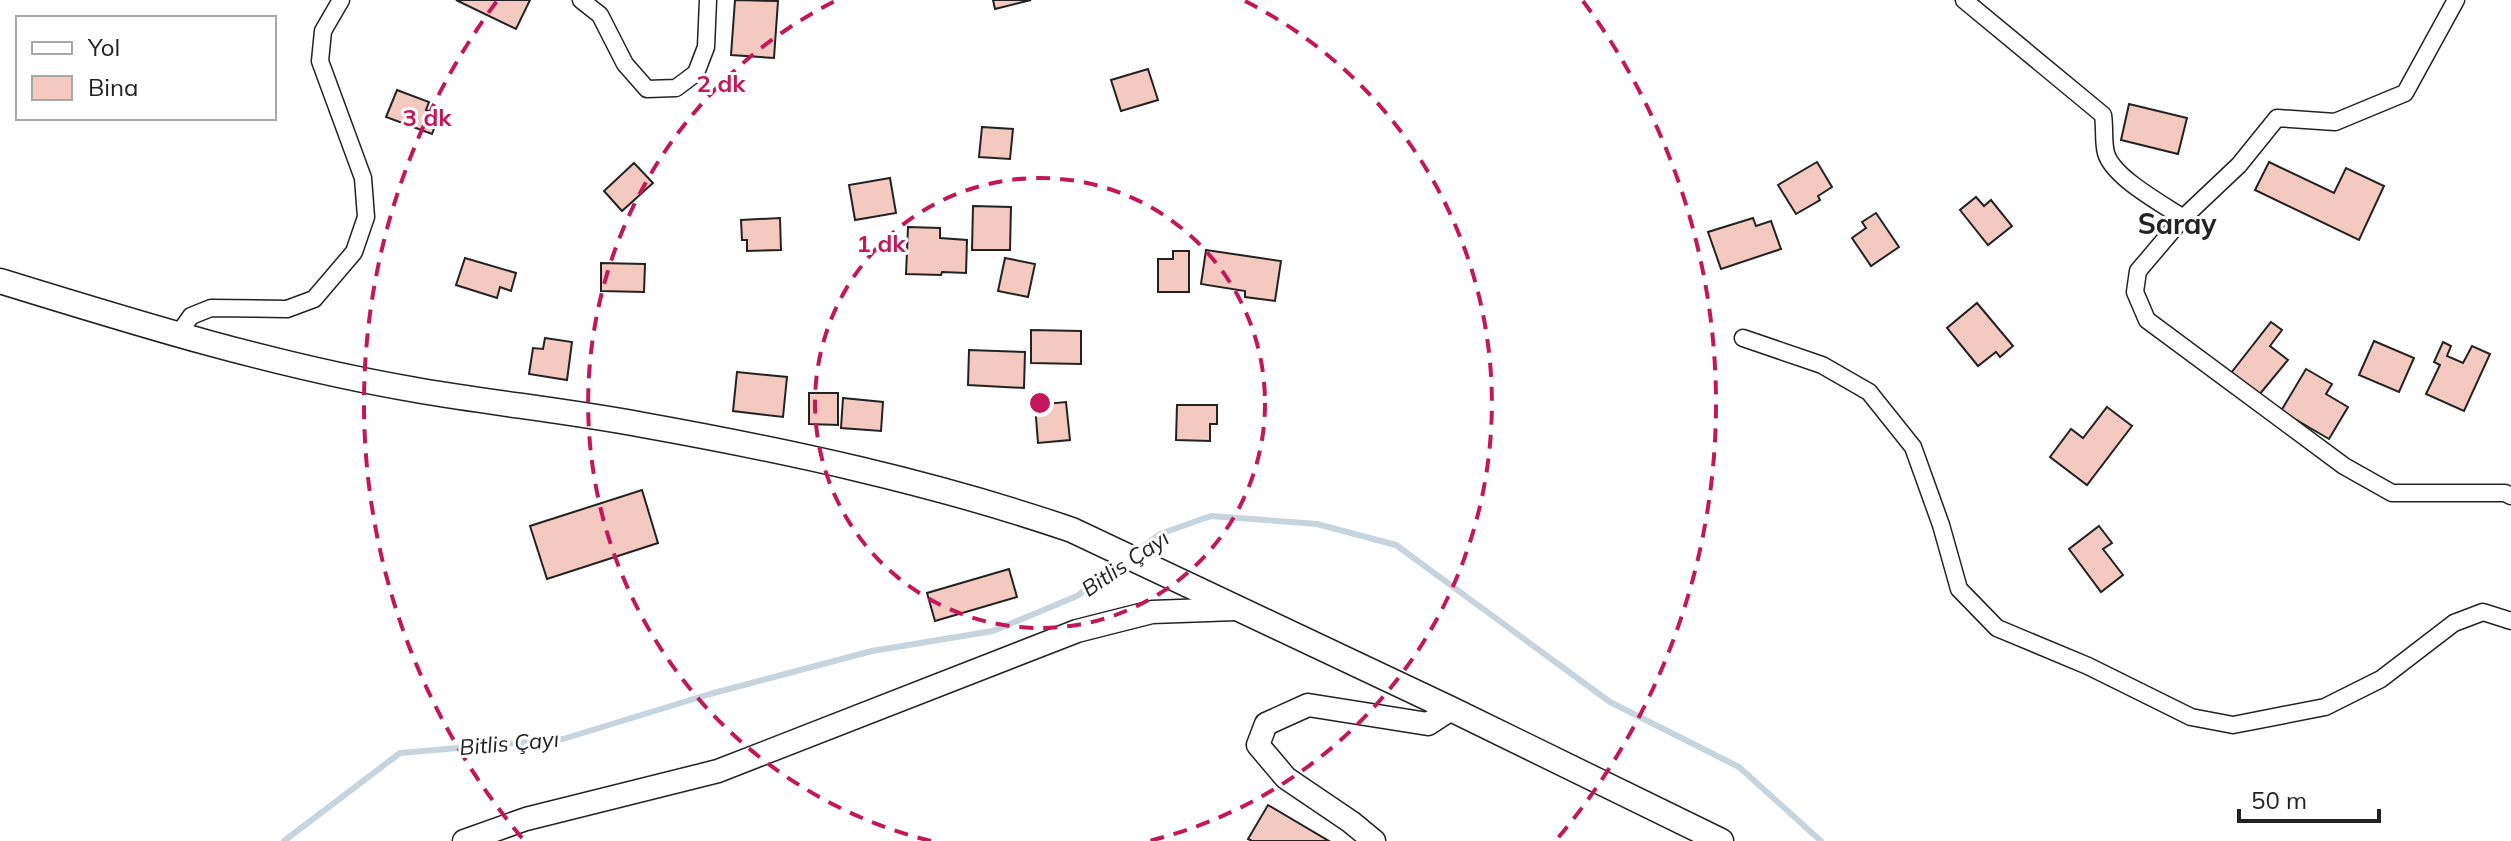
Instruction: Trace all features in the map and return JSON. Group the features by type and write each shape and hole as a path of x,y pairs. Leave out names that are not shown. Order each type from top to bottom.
{"main road":[{"path":"0,281 287,362 414,390 642,425 913,481 1072,530 1721,841"}],"street":[{"path":"179,333 191,316 211,308 287,309 314,299 354,252 366,217 363,178 320,61 323,31 341,0"},
{"path":"581,0 600,15 625,64 647,89 676,88 696,73 706,47 708,0"},
{"path":"1964,0 2103,115 2105,150 2110,165 2183,218"},
{"path":"2456,0 2405,93 2335,122 2277,118 2239,165 2183,218 2138,271 2135,292 2147,320 2344,466 2392,493 2505,493 2511,496"},
{"path":"1743,338 1822,365 1869,392 1913,447 1941,525 1959,589 1997,628 2088,666 2191,717 2233,725 2325,707 2381,679 2454,623 2483,612 2511,621"},
{"path":"464,841 526,819 718,771 1077,631 1152,612 1236,609"},
{"path":"1374,841 1286,778 1258,745 1266,724 1308,705 1428,724 1451,709"}],"building":[{"path":"456,0 530,0 516,29"},
{"path":"735,0 778,1 774,58 731,55"},
{"path":"993,0 1031,0 995,9"},
{"path":"1148,69 1158,100 1121,111 1111,80"},
{"path":"397,90 429,102 426,110 439,115 432,134 386,117"},
{"path":"2129,104 2187,118 2178,154 2121,140"},
{"path":"982,127 1013,129 1010,159 979,157"},
{"path":"1817,162 1832,187 1818,196 1820,200 1796,214 1778,185"},
{"path":"2269,162 2334,193 2346,168 2384,186 2359,240 2255,190"},
{"path":"634,163 653,183 622,211 604,191"},
{"path":"890,178 896,213 855,220 849,185"},
{"path":"1976,197 1984,206 1991,200 2012,226 1988,245 1960,210"},
{"path":"973,206 1011,207 1010,250 972,250"},
{"path":"1876,213 1899,247 1871,266 1852,238 1866,228 1862,222"},
{"path":"780,218 781,250 747,251 747,240 742,240 741,220"},
{"path":"1753,218 1756,226 1771,221 1781,249 1721,269 1708,232"},
{"path":"908,227 940,228 940,238 967,240 966,273 906,274"},
{"path":"1206,250 1281,261 1275,301 1245,297 1245,291 1201,284"},
{"path":"1173,251 1189,251 1189,292 1158,292 1158,259 1173,259"},
{"path":"465,258 516,273 511,291 500,287 497,298 456,285"},
{"path":"1005,258 1035,264 1028,297 998,291"},
{"path":"601,263 645,264 644,292 601,291"},
{"path":"1977,303 2013,346 2000,357 1996,352 1978,366 1947,328"},
{"path":"2271,322 2282,330 2270,346 2288,360 2259,395 2231,373"},
{"path":"1031,330 1081,331 1081,364 1031,363"},
{"path":"545,338 572,342 567,380 529,374 533,348 543,349"},
{"path":"2374,341 2414,358 2399,392 2359,375"},
{"path":"2443,342 2451,346 2447,356 2463,363 2472,346 2490,354 2464,411 2426,394 2440,365 2434,362"},
{"path":"969,350 1025,352 1024,388 968,385"},
{"path":"2306,369 2332,384 2326,394 2348,407 2329,439 2281,411"},
{"path":"737,372 787,377 783,417 733,411"},
{"path":"809,393 838,393 838,425 809,424"},
{"path":"843,398 883,402 881,431 841,428"},
{"path":"1066,402 1070,440 1038,443 1035,405"},
{"path":"1177,405 1217,405 1217,424 1210,424 1210,441 1176,440"},
{"path":"2107,407 2132,426 2087,485 2050,457 2071,429 2083,438"},
{"path":"642,490 658,543 547,579 530,526"},
{"path":"2099,526 2112,543 2103,549 2123,575 2101,592 2069,549"},
{"path":"1009,569 1017,597 935,621 927,593"},
{"path":"1268,805 1329,841 1248,839"}],"waterway":[{"name":"Bitlis Çayı","path":"1136,552 1160,534 1211,516 1317,524 1396,545 1610,702 1739,767 1821,841"},
{"name":"Bitlis Çayı","path":"284,841 400,753 563,739 710,694 872,651 993,631 1077,596 1124,561"}],"district":[{"name":"Saray","path":"2177,224"}]}
